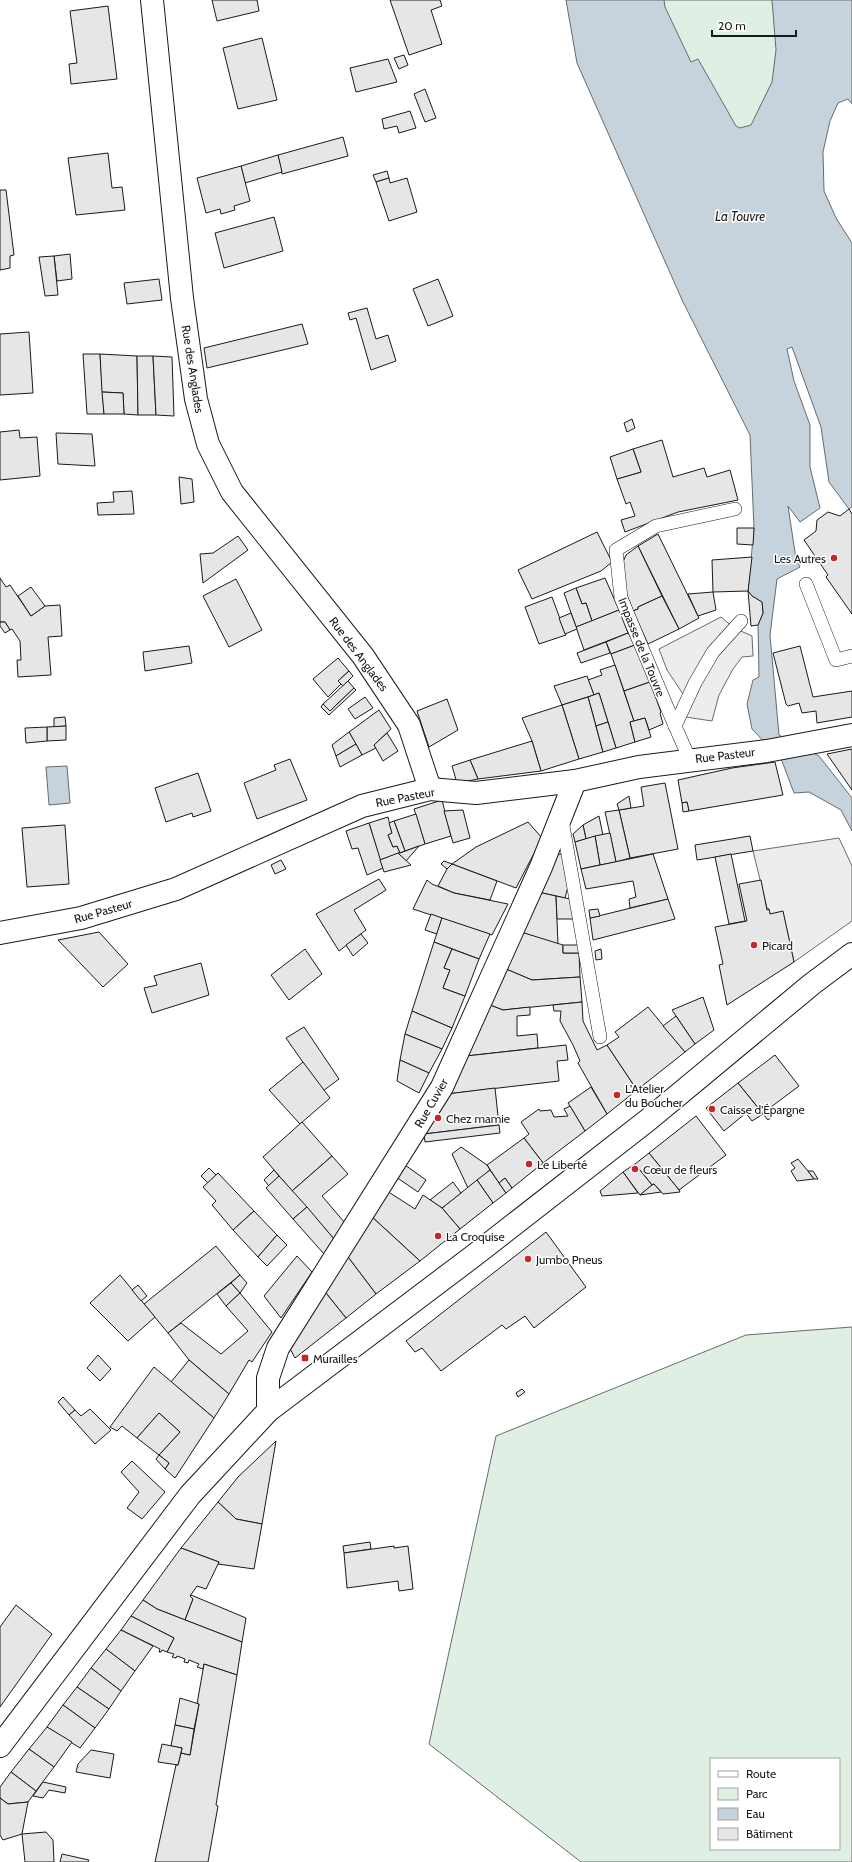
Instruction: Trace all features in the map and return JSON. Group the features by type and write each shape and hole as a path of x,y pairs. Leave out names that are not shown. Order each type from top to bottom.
{"street":[{"name":"Rue des Anglades","path":"152,0 182,298 196,399 208,444 232,492 363,656 410,725 430,790"},
{"name":"Rue Pasteur","path":"0,933 81,918 176,889 362,806 430,790 476,793 575,781 639,767 766,751 852,735"},
{"name":"Rue Cuvier","path":"268,1411 268,1378 278,1348 442,1087 488,988 562,817 575,781"},
{"path":"2,1739 190,1494 268,1411 476,1254 648,1120 812,984 852,954"}],"lane":[{"name":"Impasse de la Touvre","path":"675,726 621,598 616,550 656,526 734,509"},
{"path":"806,584 836,660 852,656"},
{"path":"690,760 675,726 695,683 713,652 741,621"},
{"path":"562,817 600,1037"}],"green space":[{"path":"599,0 852,0 828,87 805,192"},
{"path":"852,1327 852,1862 581,1862 429,1744 496,1436 746,1335"}],"shaded area":[{"path":"721,617 734,628 752,636 753,656 742,657 733,669 719,695 712,721 679,716 687,700 667,670 659,649"},
{"path":"839,838 852,866 852,921 794,962 783,912 770,914 769,909 767,908 753,851"}],"water":[{"name":"La Touvre","path":"566,0 664,0 665,7 691,62 698,59 736,126 740,128 751,125 772,82 776,50 772,0 852,0 852,104 848,99 838,103 830,121 823,152 824,191 836,218 852,243 852,507 849,509 829,482 821,427 792,347 787,349 794,381 810,425 810,467 820,508 800,522 788,506 796,559 800,567 777,579 770,635 779,735 819,756 852,798 852,831 841,810 809,792 794,793 782,761 752,729 747,704 753,680 759,677 758,625 763,613 762,602 752,596 748,591 754,528 750,435 683,302 577,63"},
{"path":"67,766 70,803 49,805 46,767"}],"building":[{"path":"212,0 257,0 259,11 217,21"},
{"path":"390,0 440,0 442,6 431,10 442,44 409,55"},
{"path":"108,6 117,79 71,84 69,64 77,63 70,11"},
{"path":"262,38 277,100 238,109 223,48"},
{"path":"404,55 408,65 399,69 394,58"},
{"path":"388,59 397,82 356,92 350,68"},
{"path":"425,89 436,118 425,122 414,94"},
{"path":"410,111 416,128 399,133 397,126 384,129 382,119"},
{"path":"343,137 348,156 282,174 278,155"},
{"path":"108,153 112,188 122,187 125,210 76,215 68,158"},
{"path":"278,155 282,172 245,183 241,166"},
{"path":"241,166 250,201 234,206 235,210 221,214 220,209 206,213 197,178"},
{"path":"387,171 389,178 376,182 373,175"},
{"path":"389,178 390,183 407,178 417,212 389,221 376,182"},
{"path":"0,190 6,190 14,255 10,256 10,268 0,270"},
{"path":"274,217 283,251 224,268 215,233"},
{"path":"70,254 72,279 57,281 54,256"},
{"path":"54,256 58,295 45,296 39,257"},
{"path":"159,279 162,300 127,304 124,283"},
{"path":"438,279 453,316 428,326 413,289"},
{"path":"367,308 376,339 388,335 396,361 371,370 356,318 350,320 348,313"},
{"path":"302,324 308,344 207,368 204,348"},
{"path":"29,332 33,393 0,395 0,334"},
{"path":"83,354 100,354 104,414 87,414"},
{"path":"100,354 137,356 138,415 124,414 123,393 102,392"},
{"path":"137,356 153,356 156,415 138,415"},
{"path":"153,356 172,357 174,416 156,415"},
{"path":"102,392 123,393 124,414 104,414"},
{"path":"632,419 635,428 627,432 624,423"},
{"path":"19,430 20,438 37,437 40,476 0,480 0,432"},
{"path":"56,433 92,434 95,466 58,464"},
{"path":"662,440 673,477 704,468 707,477 730,470 738,500 678,512 625,532 621,520 635,516 630,502 626,504 617,479 641,472 633,449"},
{"path":"633,449 641,472 617,479 610,457"},
{"path":"179,477 192,479 194,502 181,504"},
{"path":"132,491 134,514 98,515 97,503 114,502 113,492"},
{"name":"Les Autres","path":"849,509 852,514 852,614 826,577 828,575 804,540 816,531 817,520 828,512 840,516"},
{"path":"737,528 754,528 753,545 737,544"},
{"path":"597,532 612,562 601,571 532,599 518,570"},
{"path":"658,534 699,618 679,629 638,546"},
{"path":"238,536 248,550 203,583 200,554 213,553"},
{"path":"638,546 662,596 638,607 638,609 633,611 623,585 623,562 626,555"},
{"path":"752,557 748,591 713,592 712,560"},
{"path":"0,578 6,587 10,585 31,616 45,606 60,605 62,636 48,637 51,675 18,677 17,660 21,660 20,641 5,622 0,622"},
{"path":"605,578 619,610 592,621 586,603 582,604 576,588"},
{"path":"236,579 262,630 229,647 203,596"},
{"path":"31,587 45,606 31,616 18,596"},
{"path":"576,588 582,604 586,603 592,621 576,627 564,593"},
{"path":"748,591 752,596 762,602 763,613 758,625 751,626"},
{"path":"713,592 716,610 698,616 688,594"},
{"path":"662,596 679,629 648,644 633,611 638,609 638,607"},
{"path":"552,597 566,635 539,644 525,607"},
{"path":"619,610 628,633 584,650 576,627"},
{"path":"571,613 577,629 565,634 559,618"},
{"path":"0,622 5,622 10,630 5,633 0,626"},
{"path":"628,633 635,645 611,654 606,642"},
{"path":"606,642 610,653 581,663 577,653"},
{"path":"635,645 650,682 624,691 611,654"},
{"path":"189,646 192,663 145,671 143,652"},
{"path":"800,646 813,697 852,691 852,717 817,723 816,711 802,713 799,703 788,706 786,704 773,653"},
{"path":"338,658 349,671 338,681 341,684 328,697 313,679"},
{"path":"615,665 634,721 630,722 635,742 616,748 599,693 594,695 588,680 602,675 600,670"},
{"path":"349,671 353,676 343,686 338,681"},
{"path":"587,676 594,695 562,705 554,686"},
{"path":"348,681 354,688 330,711 323,704"},
{"path":"650,682 661,712 663,724 649,730 645,718 634,721 624,691"},
{"path":"354,688 356,690 329,715 321,707 323,704 330,711"},
{"path":"599,693 608,722 596,726 588,697"},
{"path":"365,697 373,708 355,719 348,709"},
{"path":"588,697 603,752 579,759 562,705"},
{"path":"447,699 458,730 429,747 417,711"},
{"path":"562,705 579,759 541,771 532,741 522,718"},
{"path":"379,710 391,729 374,745 376,748 362,755 349,732"},
{"path":"65,717 66,726 54,727 54,718"},
{"path":"645,718 651,737 635,742 630,722"},
{"path":"608,722 616,748 603,752 596,726"},
{"path":"66,726 66,740 47,741 47,727"},
{"path":"47,727 47,741 26,743 25,728"},
{"path":"349,732 356,744 336,756 332,745"},
{"path":"387,733 398,751 383,761 374,745"},
{"path":"532,741 541,771 478,779 470,760"},
{"path":"356,744 362,755 340,767 336,756"},
{"path":"852,749 852,790 827,754"},
{"path":"290,759 307,800 257,819 244,783 276,770 274,765"},
{"path":"470,760 478,779 457,783 452,766"},
{"path":"775,762 783,795 689,811 687,802 682,803 678,780 732,768"},
{"path":"198,773 211,811 193,817 192,813 166,822 155,788"},
{"path":"665,783 678,849 630,858 619,810 644,806 641,787"},
{"path":"629,796 631,808 619,810 617,804"},
{"path":"442,800 451,836 425,844 414,809"},
{"path":"687,802 689,811 683,812 682,803"},
{"path":"463,810 470,838 453,843 444,811"},
{"path":"619,810 630,858 616,862 605,812"},
{"path":"416,814 425,844 405,851 394,821"},
{"path":"599,816 603,835 586,839 583,825"},
{"path":"388,817 392,833 388,835 393,847 397,846 400,853 380,860 369,823"},
{"path":"394,821 405,851 400,853 397,846 393,847 388,835 392,833 389,823"},
{"path":"528,822 542,838 516,888 452,864 476,847"},
{"path":"369,823 383,868 367,875 358,848 352,849 346,831"},
{"path":"65,825 69,884 27,887 22,828"},
{"path":"583,825 586,839 575,842 573,834"},
{"path":"610,833 616,862 600,865 595,836"},
{"path":"595,836 600,865 581,869 575,842"},
{"path":"750,836 753,851 697,860 695,845"},
{"path":"419,846 406,861 398,853 400,853"},
{"path":"398,853 411,865 384,872 380,860"},
{"path":"558,854 566,855 571,875 565,898 538,892"},
{"path":"653,854 668,899 630,908 629,899 636,897 633,881 586,889 581,869"},
{"path":"731,854 745,921 729,924 715,857"},
{"path":"281,860 286,869 275,874 271,865"},
{"path":"444,861 452,864 447,869 441,864"},
{"path":"452,864 497,881 490,900 454,893 438,886 447,869"},
{"path":"379,879 386,890 354,910 366,930 339,951 316,914"},
{"path":"427,880 432,884 454,893 508,904 492,935 413,909"},
{"name":"Picard","path":"761,880 767,910 769,909 770,914 783,911 794,962 727,1005 719,965 723,964 715,927 747,921 739,884"},
{"path":"538,892 556,896 558,945 521,932"},
{"path":"556,896 575,900 576,919 557,919"},
{"path":"668,899 675,919 593,940 590,918"},
{"path":"598,909 600,916 590,918 589,910"},
{"path":"431,914 442,918 437,934 425,930"},
{"path":"442,918 490,934 479,959 434,942"},
{"path":"99,932 128,964 103,987 58,940"},
{"path":"521,932 563,945 563,953 579,953 580,977 532,980 506,969"},
{"path":"361,934 368,943 353,956 346,945"},
{"path":"434,942 452,949 444,968 450,970 443,988 465,996 452,1028 412,1011"},
{"path":"563,945 578,945 579,953 563,953"},
{"path":"305,949 322,974 289,1000 271,975"},
{"path":"452,949 479,959 465,996 443,988 450,970 444,968"},
{"path":"601,949 602,959 596,960 595,951"},
{"path":"201,963 209,995 152,1013 144,988 157,985 154,976"},
{"path":"506,969 532,980 580,977 582,1002 503,1010 490,1005"},
{"path":"703,997 714,1030 695,1044 672,1010"},
{"path":"582,1002 583,1021 597,1050 607,1045 637,1090 607,1114 578,1063 580,1061 560,1021 561,1011 554,1011 553,1005"},
{"path":"490,1005 503,1010 530,1007 530,1015 517,1016 517,1036 537,1034 538,1048 466,1056"},
{"path":"648,1007 685,1052 637,1090 607,1045 619,1037 615,1032"},
{"path":"412,1011 452,1028 442,1049 405,1034"},
{"path":"676,1016 695,1044 685,1052 663,1026"},
{"path":"304,1027 339,1079 323,1091 286,1038"},
{"path":"405,1034 442,1049 429,1073 400,1060"},
{"path":"566,1045 568,1060 557,1061 559,1081 447,1094 466,1056"},
{"path":"775,1055 799,1086 767,1110 773,1116 768,1120 738,1083"},
{"path":"400,1060 429,1073 419,1093 397,1081"},
{"path":"303,1062 330,1098 300,1124 269,1090"},
{"path":"738,1083 763,1114 752,1121 746,1113 724,1131 706,1108"},
{"path":"591,1087 607,1114 585,1131 568,1103"},
{"path":"495,1088 499,1125 424,1134 447,1094"},
{"path":"570,1106 585,1131 543,1163 524,1138 529,1134 521,1122 539,1109 540,1111 551,1110 554,1117 568,1116 564,1109"},
{"path":"696,1116 726,1155 679,1190 649,1153"},
{"path":"302,1122 332,1156 292,1191 263,1157"},
{"path":"499,1125 500,1133 425,1142 424,1134"},
{"path":"524,1138 543,1163 512,1188 505,1178 499,1183 487,1165"},
{"path":"461,1147 487,1165 490,1170 468,1188 452,1154"},
{"path":"649,1153 680,1192 663,1194 654,1184 652,1185 635,1164"},
{"path":"332,1156 348,1174 322,1196 345,1223 334,1239 292,1191"},
{"path":"798,1159 814,1179 797,1181 791,1171 795,1168 791,1163"},
{"path":"635,1164 652,1185 640,1195 623,1172"},
{"path":"405,1165 426,1180 418,1192 396,1177"},
{"path":"209,1168 216,1175 208,1183 201,1176"},
{"path":"274,1170 279,1176 269,1186 264,1180"},
{"path":"490,1170 506,1193 493,1203 477,1180"},
{"path":"808,1171 813,1171 818,1179 814,1179"},
{"path":"623,1172 638,1193 602,1196 600,1191"},
{"path":"218,1173 254,1211 233,1230 212,1205 216,1201 203,1187"},
{"path":"279,1176 307,1207 293,1219 266,1188"},
{"path":"505,1178 512,1188 506,1193 499,1183"},
{"path":"477,1180 493,1203 460,1229 442,1208"},
{"path":"453,1182 461,1193 442,1208 430,1200"},
{"path":"654,1184 661,1192 640,1195 652,1185"},
{"path":"387,1191 415,1209 423,1195 442,1208 460,1229 420,1261 371,1216"},
{"path":"307,1207 334,1239 324,1254 293,1219"},
{"path":"254,1211 277,1235 258,1257 233,1230"},
{"path":"371,1216 420,1261 376,1294 345,1253"},
{"path":"546,1232 586,1287 534,1328 525,1316 506,1329 502,1325 441,1371 422,1348 415,1352 406,1341"},
{"path":"277,1235 287,1245 267,1266 258,1257"},
{"path":"216,1246 240,1275 168,1333 144,1304"},
{"path":"345,1253 376,1294 346,1318 322,1288"},
{"path":"297,1256 312,1272 281,1318 264,1296"},
{"path":"120,1275 155,1317 128,1341 90,1303"},
{"path":"240,1275 247,1283 240,1293 231,1283"},
{"path":"231,1283 240,1293 226,1306 217,1294"},
{"path":"138,1285 147,1296 141,1301 132,1290"},
{"path":"322,1288 346,1318 295,1358 287,1343"},
{"path":"240,1293 272,1332 252,1362 249,1360 229,1394 189,1360 168,1333 181,1323 221,1354 248,1331 226,1306"},
{"path":"98,1355 111,1369 100,1381 87,1368"},
{"path":"189,1360 229,1394 214,1418 171,1382"},
{"path":"154,1367 214,1418 175,1478 165,1469 169,1463 159,1455 180,1432 159,1413 137,1438 122,1426 117,1431 110,1427"},
{"path":"522,1389 525,1392 518,1397 516,1393"},
{"path":"63,1397 75,1410 69,1415 58,1402"},
{"path":"90,1409 111,1430 95,1444 69,1415 75,1410 81,1416"},
{"path":"159,1413 180,1432 159,1455 137,1438"},
{"path":"276,1441 262,1524 236,1519 218,1502 238,1477"},
{"path":"159,1455 169,1463 165,1469 156,1459"},
{"path":"132,1461 165,1492 142,1519 127,1508 139,1492 121,1472"},
{"path":"218,1502 236,1519 262,1524 254,1569 218,1564 219,1562 181,1548"},
{"path":"370,1542 371,1549 344,1553 343,1546"},
{"path":"394,1546 394,1548 408,1546 413,1589 399,1591 398,1581 347,1588 344,1553"},
{"path":"181,1548 219,1562 206,1589 197,1586 190,1596 193,1599 185,1620 157,1609 143,1600"},
{"path":"191,1595 246,1618 242,1642 185,1620 193,1599 190,1596"},
{"path":"143,1600 157,1609 242,1642 237,1675 204,1664 203,1669 197,1667 199,1664 189,1660 188,1663 184,1662 185,1659 177,1656 176,1658 172,1657 174,1654 167,1652 174,1638 131,1616"},
{"path":"16,1605 52,1634 0,1707 0,1627"},
{"path":"131,1616 174,1638 167,1652 162,1650 159,1652 160,1649 121,1630"},
{"path":"121,1630 153,1646 135,1671 106,1649"},
{"path":"106,1649 135,1671 121,1691 91,1668"},
{"path":"204,1664 237,1675 216,1805 218,1806 208,1862 155,1862 176,1765 178,1765 181,1753 190,1755"},
{"path":"91,1668 121,1691 109,1709 77,1687"},
{"path":"77,1687 109,1709 95,1728 63,1705"},
{"path":"180,1698 199,1704 194,1729 175,1725"},
{"path":"63,1705 95,1728 80,1748 47,1727"},
{"path":"175,1725 194,1729 190,1755 181,1753 182,1748 171,1746"},
{"path":"47,1727 72,1742 54,1767 29,1749"},
{"path":"162,1744 182,1748 178,1765 158,1762"},
{"path":"29,1749 54,1767 36,1791 11,1772"},
{"path":"91,1750 114,1754 110,1778 76,1772 78,1764"},
{"path":"11,1772 36,1791 28,1802 8,1804 0,1798 0,1787"},
{"path":"43,1782 66,1787 65,1793 49,1790 43,1798 33,1796"},
{"path":"0,1798 8,1804 28,1802 22,1834 3,1840 0,1835"},
{"path":"46,1832 53,1840 54,1862 25,1862 22,1834"},
{"path":"62,1854 89,1860 88,1862 60,1862"}],"place":[{"name":"Les Autres","path":"834,558"},
{"name":"Picard","path":"754,945"},
{"name":"L'Atelier du Boucher","path":"617,1095"},
{"name":"Caisse d'Épargne","path":"712,1109"},
{"name":"Chez mamie","path":"438,1118"},
{"name":"Le Liberté","path":"529,1164"},
{"name":"Cœur de fleurs","path":"635,1169"},
{"name":"La Croquise","path":"438,1236"},
{"name":"Jumbo Pneus","path":"528,1259"},
{"name":"Murailles","path":"305,1358"}]}
